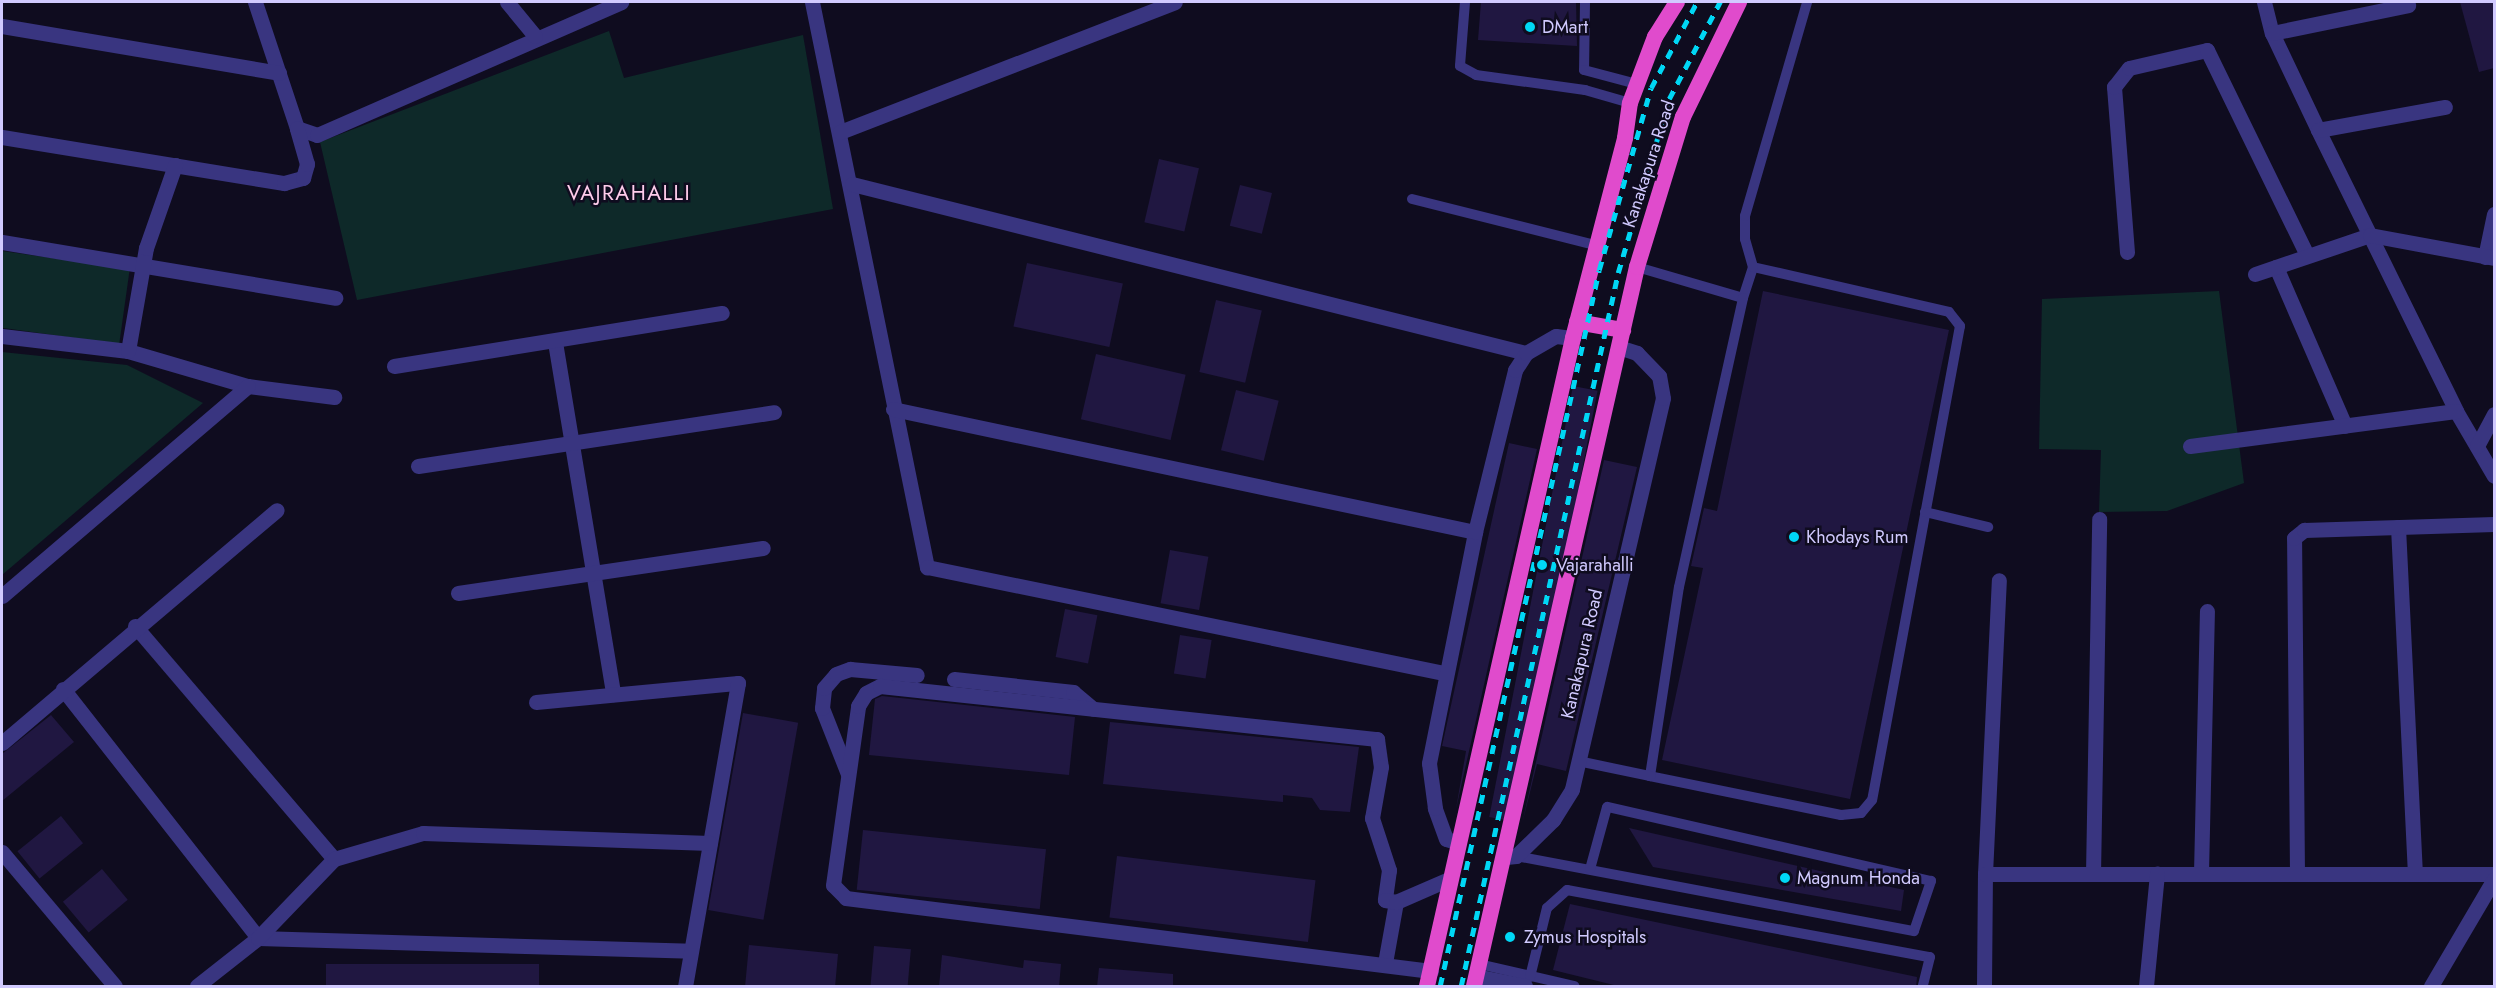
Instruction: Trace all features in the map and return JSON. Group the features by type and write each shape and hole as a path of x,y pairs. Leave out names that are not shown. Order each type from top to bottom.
{"highway":[{"name":"Kanakapura Road","path":"1429,979 1456,842 1595,245 1625,138 1630,103 1655,37 1677,2"},
{"name":"Kanakapura Road","path":"1477,976 1511,856 1637,267 1683,117 1739,2"},
{"path":"1575,330 1621,338"}],"street":[{"path":"2,138 284,183 303,178 307,164 255,2"},
{"path":"507,2 535,36"},
{"path":"297,128 317,135 535,36 621,2"},
{"path":"812,2 852,184 893,409 927,567 1444,673"},
{"path":"840,132 1175,2"},
{"path":"2264,2 2272,33 2318,130 2456,411 2494,476"},
{"path":"2272,33 2408,4"},
{"path":"2,26 279,73"},
{"path":"2127,252 2114,87 2129,68 2207,50 2307,255"},
{"path":"2318,130 2445,107"},
{"path":"128,351 142,267 175,165"},
{"path":"852,184 1526,353"},
{"path":"2255,274 2370,235 2490,257 2494,214"},
{"path":"2,242 335,298"},
{"path":"2276,267 2345,426"},
{"path":"394,366 722,314"},
{"path":"1456,842 1446,839 1435,808 1429,763 1444,673 1475,532 1515,370 1526,353 1556,336 1575,330"},
{"path":"2,336 128,351 248,386 334,397"},
{"name":"Kanakapura Road","path":"1511,856 1553,820 1572,789 1663,398 1659,376 1621,338"},
{"path":"555,342 613,694"},
{"path":"2,596 248,386"},
{"path":"893,409 1475,532"},
{"path":"2190,446 2456,411"},
{"path":"418,466 774,412"},
{"path":"2477,446 2494,414"},
{"path":"2,743 135,626 277,510"},
{"path":"2093,873 2099,519"},
{"path":"2297,873 2295,538 2304,530 2494,524"},
{"path":"2398,527 2415,874"},
{"path":"458,593 763,548"},
{"path":"1984,987 1985,874 1999,580"},
{"path":"2201,873 2207,611"},
{"path":"135,626 334,859"},
{"path":"849,776 822,708 824,688 836,674 850,669 916,675"},
{"path":"954,679 1073,692 1093,709"},
{"path":"536,702 738,683 685,987"},
{"path":"1429,979 1384,963 846,898 833,885 858,706 866,693 880,686 1377,739 1381,767 1372,818 1389,870 1385,900 1396,902 1449,879"},
{"path":"63,689 258,938"},
{"path":"197,987 258,938 334,859 423,833 710,843"},
{"path":"2,852 115,987"},
{"path":"2146,987 2157,873"},
{"path":"1985,874 2494,874"},
{"path":"2431,987 2494,879"},
{"path":"1384,963 1396,902"},
{"path":"258,938 691,951"},
{"path":"1477,976 1528,982"}],"lane":[{"path":"1465,2 1460,66 1476,75 1585,90 1630,103"},
{"path":"1585,2 1584,70 1637,84"},
{"path":"1650,776 1679,587 1743,298 1753,267 1744,239 1745,216 1807,2"},
{"path":"1412,199 1595,245"},
{"path":"1637,267 1743,298"},
{"path":"1578,761 1841,815 1861,813 1872,800 1960,337 1956,317 1753,267"},
{"path":"1925,512 1988,527"},
{"path":"1511,856 1914,931 1930,881 1607,807 1590,869"},
{"path":"1574,987 1528,982 1547,908 1567,890 1930,957 1923,987"}],"green space":[{"path":"609,31 624,78 803,35 833,209 357,300 320,142"},
{"path":"2,251 130,269 119,344 2,328"},
{"path":"2219,291 2244,483 2167,511 2099,512 2101,450 2039,449 2042,299"},
{"path":"2,352 127,365 203,403 2,575"}],"building":[{"name":"DMart","path":"1481,2 1576,2 1577,46 1478,40"},
{"path":"2460,2 2494,2 2494,68 2479,72"},
{"path":"1159,159 1199,168 1184,232 1144,222"},
{"path":"1240,185 1272,193 1262,234 1230,226"},
{"path":"1027,263 1123,283 1109,347 1013,327"},
{"name":"Khodays Rum","path":"1763,291 1949,330 1850,799 1662,760 1703,568 1691,566 1704,508 1717,511"},
{"path":"1216,300 1262,311 1245,383 1199,372"},
{"path":"1096,354 1186,375 1171,440 1081,419"},
{"path":"1573,386 1598,391 1514,822 1489,817"},
{"path":"1236,390 1279,401 1264,461 1221,450"},
{"path":"1509,443 1537,449 1456,809 1466,751 1442,746"},
{"path":"1604,460 1637,467 1566,771 1537,764 1522,824"},
{"path":"1170,550 1208,557 1199,610 1161,603"},
{"path":"1065,609 1097,615 1088,663 1056,657"},
{"path":"1180,635 1212,640 1206,679 1174,674"},
{"path":"882,696 1075,717 1069,775 869,755 875,699"},
{"path":"743,713 798,723 763,920 708,910"},
{"path":"51,715 74,742 2,801 2,754"},
{"path":"1110,722 1359,747 1350,812 1320,810 1312,798 1283,795 1283,802 1103,784"},
{"path":"61,816 83,843 40,878 17,851"},
{"name":"Magnum Honda","path":"1629,828 1904,890 1901,911 1653,867"},
{"path":"863,830 1046,849 1040,909 857,890"},
{"path":"1117,856 1316,880 1308,942 1109,918"},
{"path":"102,869 128,900 89,932 63,902"},
{"path":"1570,904 1917,977 1916,987 1622,987 1553,970"},
{"path":"749,945 838,954 835,987 745,987"},
{"path":"874,946 911,949 908,986 871,986"},
{"path":"942,955 1023,968 1024,960 1061,964 1059,987 939,987"},
{"path":"326,964 539,964 539,986 326,986"},
{"path":"1099,968 1173,974 1173,987 1097,987"}],"railway":[{"path":"1440,986 1599,270 1651,88 1697,2"},
{"path":"1461,986 1618,273 1669,99 1720,2"}],"place":[{"name":"DMart","path":"1530,27"},
{"name":"Khodays Rum","path":"1794,537"},
{"name":"Vajarahalli","path":"1542,565"},
{"name":"Magnum Honda","path":"1785,878"},
{"name":"Zymus Hospitals","path":"1510,937"}],"district":[{"name":"VAJRAHALLI","path":"629,193"}]}
